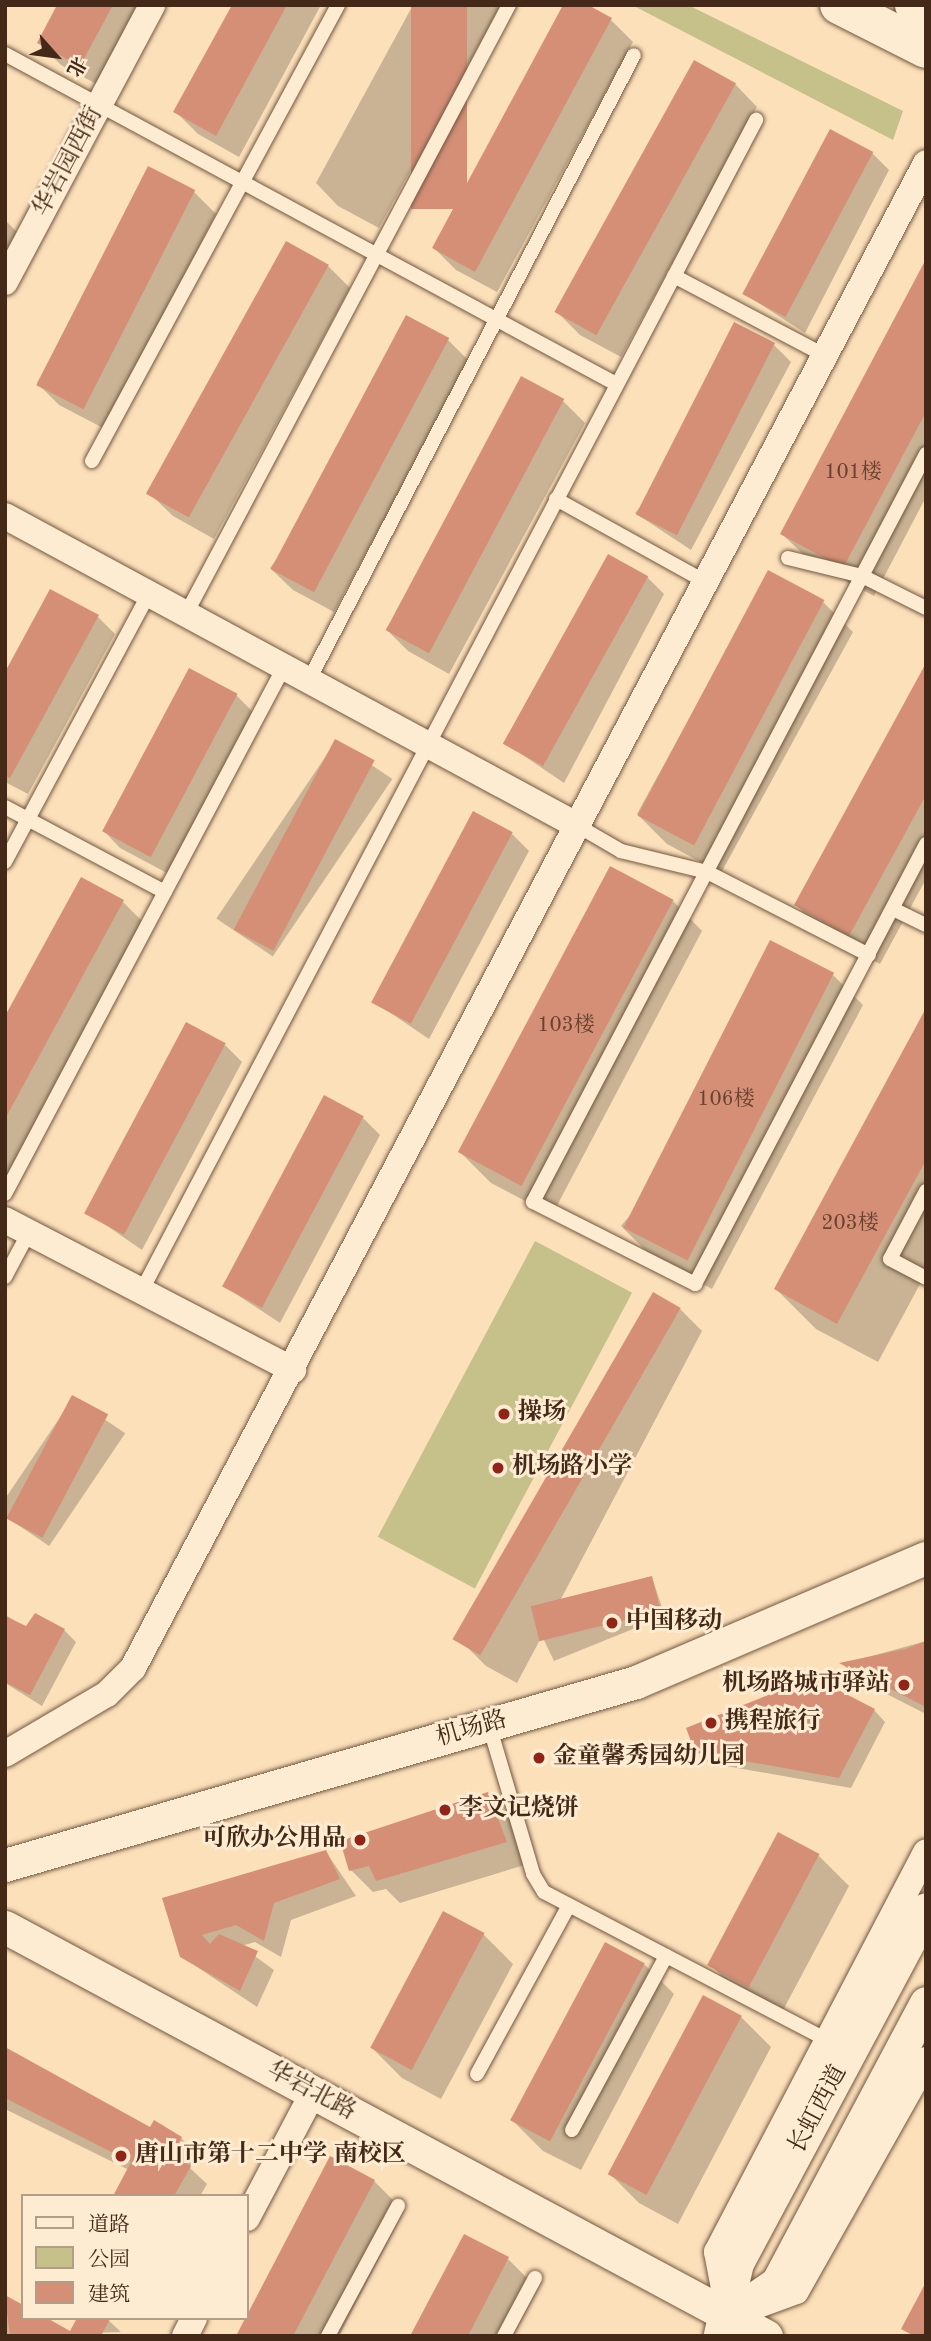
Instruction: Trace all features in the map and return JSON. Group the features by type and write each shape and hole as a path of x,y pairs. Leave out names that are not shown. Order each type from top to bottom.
{"main road":[{"path":"839,5 926,48"},
{"path":"914,5 926,11"}],"street":[{"name":"华岩园西街","path":"5,282 152,5"},
{"path":"5,1754 107,1694 133,1668 293,1370 704,581 926,163"},
{"path":"7,522 149,593 578,827"},
{"path":"5,1220 293,1370"},
{"name":"机场路","path":"5,1866 636,1682 926,1558"},
{"path":"926,1852 825,2039 718,2252 724,2326 796,2291 919,2089 926,2060"},
{"name":"长虹西道","path":"724,2326 737,2263 926,1909"},
{"name":"华岩北路","path":"5,1927 313,2093 724,2326 766,2336"},
{"name":"长虹西道","path":"724,2326 777,2283 926,2003"},
{"path":"248,2216 313,2093"},
{"path":"185,2336 193,2320"}],"lane":[{"path":"92,461 338,5"},
{"path":"186,614 509,5"},
{"path":"5,54 616,384"},
{"path":"309,680 634,55"},
{"path":"141,1292 426,744 756,120"},
{"path":"674,276 824,355"},
{"path":"926,454 533,1202 695,1284 926,844"},
{"path":"555,499 704,581"},
{"path":"788,558 862,576 926,608"},
{"path":"5,862 149,593"},
{"path":"5,1194 284,667"},
{"path":"5,807 165,892"},
{"path":"578,827 621,851 707,872 869,955"},
{"path":"893,909 926,925"},
{"path":"926,1191 890,1259 926,1278"},
{"path":"5,1277 29,1233"},
{"path":"489,1724 533,1874 544,1892 825,2039"},
{"path":"477,2074 569,1905"},
{"path":"572,2130 666,1956"},
{"path":"328,2336 398,2206"},
{"path":"504,2336 535,2278"}],"green space":[{"path":"632,5 688,5 903,111 893,140"},
{"name":"操场","path":"535,1241 632,1293 475,1588 378,1537"}],"building":[{"path":"57,5 113,5 80,66 37,43"},
{"path":"232,5 287,5 216,136 173,112"},
{"path":"411,5 467,5 467,209 411,209"},
{"path":"563,5 588,5 612,18 475,272 432,248"},
{"path":"694,60 736,83 596,335 554,312"},
{"path":"830,129 873,152 785,317 742,294"},
{"path":"148,166 195,190 84,409 36,385"},
{"path":"286,241 329,265 189,518 146,494"},
{"path":"926,259 926,412 843,568 780,534"},
{"path":"406,315 449,338 314,592 271,569"},
{"path":"734,322 775,343 677,535 636,514"},
{"path":"521,376 564,399 429,653 386,630"},
{"path":"608,554 648,576 543,766 503,744"},
{"path":"768,570 825,600 694,846 637,815"},
{"path":"50,589 99,615 10,778 5,775 5,672"},
{"path":"926,663 926,795 849,936 794,905"},
{"path":"189,668 238,694 151,857 102,831"},
{"path":"335,739 375,760 273,951 234,930"},
{"path":"473,811 513,832 411,1024 371,1003"},
{"path":"610,866 674,900 521,1186 458,1152"},
{"path":"81,877 124,900 5,1119 5,1016"},
{"path":"770,940 834,973 688,1260 623,1228"},
{"path":"926,1008 926,1160 837,1324 774,1289"},
{"path":"186,1022 226,1043 124,1235 84,1214"},
{"path":"324,1095 364,1116 262,1308 222,1287"},
{"path":"653,1292 681,1308 480,1655 452,1639"},
{"path":"72,1395 108,1414 42,1538 6,1519"},
{"path":"652,1576 661,1611 539,1641 531,1606"},
{"path":"35,1613 65,1629 30,1695 5,1682 5,1616 26,1626"},
{"name":"机场路城市驿站","path":"926,1641 926,1707 839,1663 905,1649"},
{"path":"813,1677 875,1709 839,1778 695,1752 686,1728"},
{"path":"488,1792 507,1842 376,1881 369,1866 349,1871 340,1841"},
{"path":"778,1832 819,1854 749,1987 707,1965"},
{"path":"326,1850 340,1879 274,1903 264,1941 236,1925 202,1935 210,1944 219,1934 258,1951 240,1991 180,1957 162,1898"},
{"path":"443,1911 484,1933 412,2070 370,2048"},
{"path":"605,1942 645,1963 550,2141 510,2120"},
{"path":"703,1995 742,2016 647,2195 608,2174"},
{"path":"5,2047 150,2127 154,2120 182,2137 171,2155 191,2166 175,2194 114,2194 131,2162 5,2098"},
{"path":"330,2156 375,2180 293,2336 236,2336 244,2320 248,2320 248,2313"},
{"path":"464,2234 509,2257 468,2336 410,2336"},
{"path":"926,2282 926,2336 914,2336 901,2329"},
{"path":"5,2295 21,2304 21,2320 51,2320 70,2331 76,2320 109,2320 101,2336 10,2336"}],"place":[{"name":"操场","path":"504,1414"},
{"name":"机场路小学","path":"498,1468"},
{"name":"中国移动","path":"612,1623"},
{"name":"机场路城市驿站","path":"904,1685"},
{"name":"携程旅行","path":"711,1723"},
{"name":"金童馨秀园幼儿园","path":"539,1758"},
{"name":"李文记烧饼","path":"445,1810"},
{"name":"可欣办公用品","path":"360,1840"},
{"name":"唐山市第十二中学 南校区","path":"121,2156"}]}
